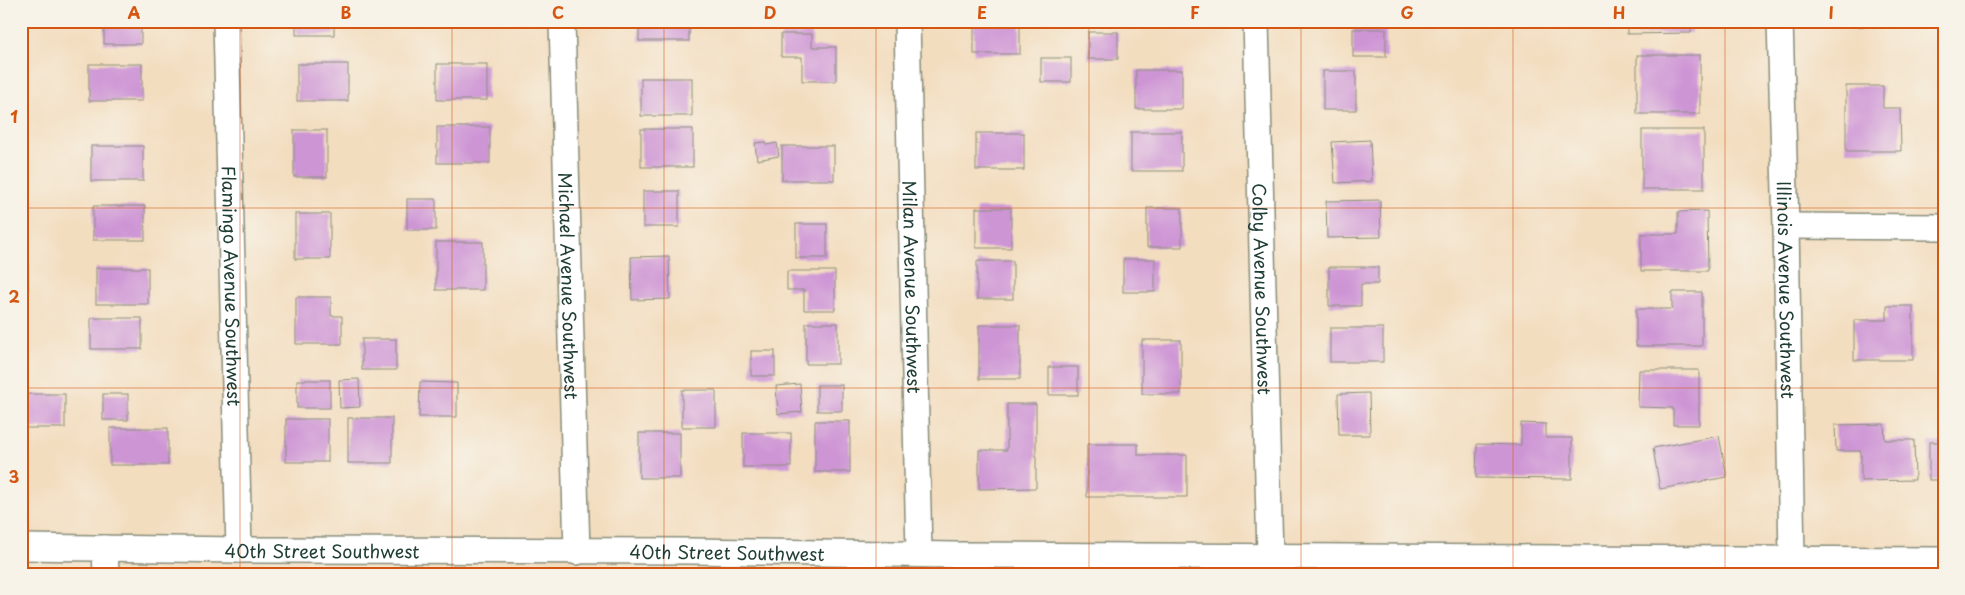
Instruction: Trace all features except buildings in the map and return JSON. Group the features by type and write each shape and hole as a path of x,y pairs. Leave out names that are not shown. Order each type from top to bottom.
{"street":[{"name":"Flamingo Avenue Southwest","path":"226,21 239,550"},
{"name":"Michael Avenue Southwest","path":"562,21 577,552"},
{"name":"Milan Avenue Southwest","path":"907,21 919,553"},
{"name":"Colby Avenue Southwest","path":"1256,21 1270,556"},
{"name":"Illinois Avenue Southwest","path":"1780,21 1792,558"},
{"path":"1786,226 1944,227"},
{"name":"40th Street Southwest","path":"21,547 239,550 919,553 957,564 1270,556 1944,560"},
{"path":"105,548 106,574"}]}
